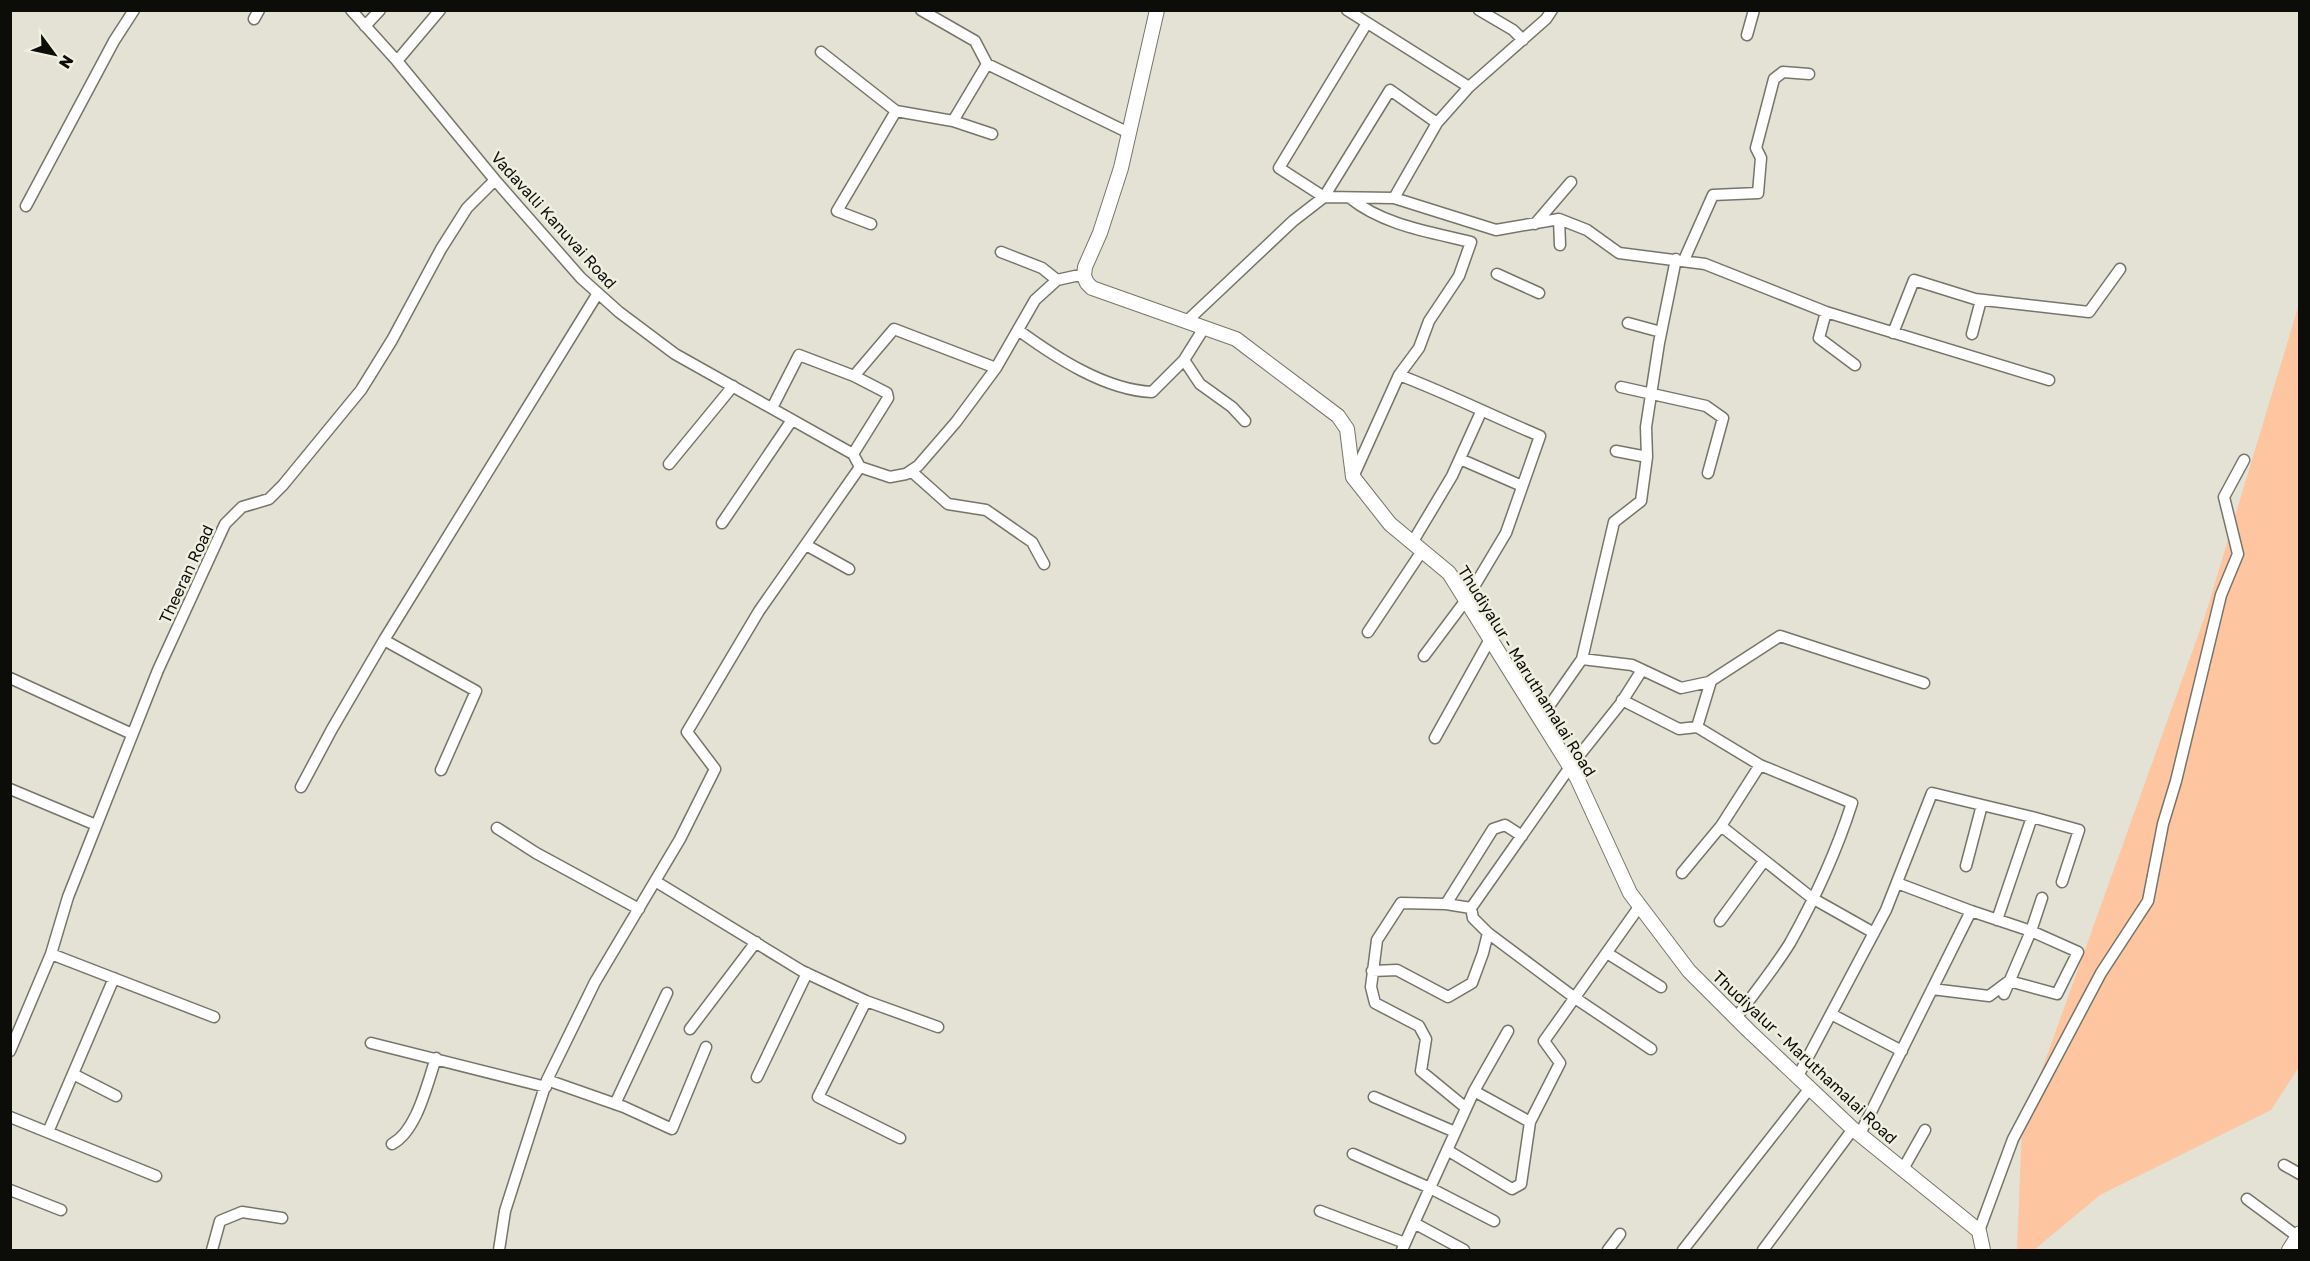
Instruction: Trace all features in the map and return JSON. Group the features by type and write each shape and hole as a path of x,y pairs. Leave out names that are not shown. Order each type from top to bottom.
{"main road":[{"path":"1157,10 1121,168 1100,233 1085,267 1084,276 1087,284 1092,288 1236,339 1338,416 1347,429 1353,477"},
{"name":"Thudiyalur - Maruthamalai Road","path":"1353,477 1390,525 1449,573 1570,766 1630,893 1689,971 1856,1131 1979,1231"},
{"path":"1979,1231 1983,1251"},
{"path":"2289,1251 2299,1235"}],"street":[{"path":"26,206 114,41 135,10"},
{"name":"Vadavalli Kanuvai Road","path":"351,10 581,278 619,312 675,354 853,454"},
{"path":"365,26 380,10"},
{"path":"397,61 440,10"},
{"path":"921,10 975,41 987,64 1129,133"},
{"path":"1347,10 1469,87"},
{"path":"1479,10 1513,30 1523,40"},
{"path":"1394,198 1437,123 1469,87 1546,20 1552,10"},
{"path":"1747,34 1754,10"},
{"path":"1367,23 1279,168 1324,197 1394,198 1496,230 1559,219 1587,230 1619,253 1705,264 1826,312 2049,380"},
{"path":"821,52 896,111 953,122 992,134"},
{"path":"953,122 987,64"},
{"path":"1540,719 1582,659 1614,522 1641,501 1647,457 1646,427 1651,393 1661,332 1680,260 1713,195 1758,194 1761,158 1756,148 1774,79 1783,72 1809,74"},
{"path":"1187,321 1293,221 1324,197 1390,90 1437,123"},
{"path":"871,224 837,211 896,111"},
{"name":"Theeran Road","path":"10,1050 51,954 68,897 158,670 225,524 242,507 269,499 361,390 392,340 441,249 467,208 495,180"},
{"path":"1535,224 1571,182"},
{"path":"1350,198 1366,210 1415,228 1471,242 1459,276 1429,321 1419,348 1399,375 1353,477"},
{"path":"1559,219 1560,245"},
{"path":"1001,252 1042,268 1057,280"},
{"path":"1893,333 1914,280 1981,300 2089,312 2120,269"},
{"path":"1497,274 1539,292"},
{"path":"772,408 799,355 855,376 887,393 888,398 853,454 860,467 890,477 906,474 928,457 996,368 1035,300 1057,280 1084,276"},
{"path":"302,787 332,729 384,640 598,293"},
{"path":"1972,334 1981,300"},
{"path":"1826,312 1819,338 1855,365"},
{"path":"1628,323 1661,332"},
{"path":"1018,330 1059,359 1085,372 1137,391 1152,392 1184,360 1204,328"},
{"path":"855,376 894,329 996,368"},
{"path":"1184,360 1200,384 1232,406 1245,421"},
{"path":"1399,375 1454,396 1481,411 1540,436 1506,533 1466,600 1424,656"},
{"path":"669,464 733,386"},
{"path":"1621,387 1706,406 1724,418 1708,473"},
{"path":"1368,632 1417,547 1481,411"},
{"path":"722,523 792,420"},
{"path":"1616,451 1647,457"},
{"path":"1460,459 1522,486"},
{"path":"1979,1231 2013,1139 2101,973 2148,901 2163,824 2176,781 2221,596 2238,554 2224,497 2244,460"},
{"path":"499,1251 505,1211 547,1084 595,982 680,839 716,769 687,732 759,611 860,467"},
{"path":"911,471 948,504 986,510 1032,542 1044,564"},
{"path":"806,545 849,569"},
{"path":"1582,659 1632,664 1681,688 1711,681 1780,636 1924,683"},
{"path":"384,640 476,691 441,770"},
{"path":"1435,738 1490,641"},
{"path":"1642,670 1622,700 1570,766 1472,909 1473,918 1488,933 1575,998 1651,1049"},
{"path":"10,678 132,734"},
{"path":"1697,727 1711,681"},
{"path":"1622,700 1679,729 1697,727 1760,765 1852,803 1840,839 1789,943 1736,1018"},
{"path":"1682,873 1720,826 1760,765"},
{"path":"10,789 96,825"},
{"path":"1798,1076 1874,933 1932,793 2079,830 2062,882"},
{"path":"1966,866 1982,805"},
{"path":"1997,920 2032,817"},
{"path":"1446,904 1493,829 1505,825 1522,836"},
{"path":"1720,826 1812,898 1874,933"},
{"path":"497,828 536,853 639,909"},
{"path":"1720,921 1764,861"},
{"path":"655,881 807,973 866,1001 938,1027"},
{"path":"1896,883 2031,931 2078,952 2057,994 2009,981"},
{"path":"2004,994 2031,931 2042,898"},
{"path":"1466,1108 1421,1071 1426,1039 1419,1026 1375,1003 1371,987 1377,940 1401,903 1446,904 1472,909"},
{"path":"1447,1150 1512,1189 1521,1184 1530,1122 1560,1063 1544,1041 1639,907"},
{"path":"1763,1251 1856,1131 1902,1051 1971,911"},
{"path":"1372,971 1397,970 1448,997 1472,983 1488,933"},
{"path":"690,1029 756,942"},
{"path":"1607,953 1661,987"},
{"path":"51,954 214,1017"},
{"path":"757,1077 807,973"},
{"path":"48,1132 114,978"},
{"path":"1932,989 1989,996 2009,981"},
{"path":"615,1104 667,993"},
{"path":"866,1001 818,1097 900,1138"},
{"path":"1831,1014 1902,1051"},
{"path":"1320,1211 1404,1247 1474,1091 1508,1031"},
{"path":"371,1042 547,1084 615,1104 672,1129 706,1047"},
{"path":"392,1144 401,1139 415,1118 436,1059"},
{"path":"73,1074 116,1096"},
{"path":"1683,1251 1810,1088"},
{"path":"1474,1091 1530,1122"},
{"path":"1374,1097 1455,1132"},
{"path":"10,1117 156,1176"},
{"path":"1903,1169 1925,1130"},
{"path":"1353,1154 1430,1188 1494,1221"},
{"path":"2284,1165 2300,1174"},
{"path":"10,1190 61,1210"},
{"path":"2247,1200 2299,1235"},
{"path":"212,1251 220,1221 242,1212 282,1218"},
{"path":"1414,1223 1464,1251"},
{"path":"1608,1251 1620,1234"}],"shaded area":[{"path":"2299,304 2299,1067 2271,1110 2100,1195 2034,1250 2017,1250 2022,1125 2205,616"}]}
